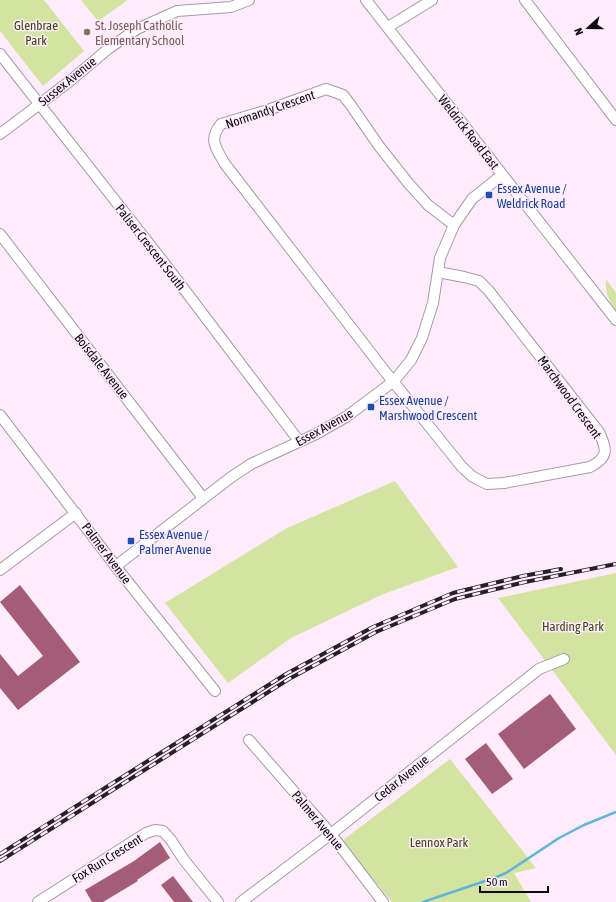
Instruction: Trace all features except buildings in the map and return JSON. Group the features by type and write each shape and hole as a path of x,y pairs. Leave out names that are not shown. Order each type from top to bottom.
{"street":[{"name":"Sussex Avenue","path":"0,134 70,81 91,62 137,29 177,11 231,7 249,0"},
{"name":"Weldrick Road East","path":"366,0 616,320"},
{"path":"388,27 432,0"},
{"path":"525,0 616,120"},
{"name":"Paliser Crescent South","path":"0,54 165,264 299,441"},
{"name":"Normandy Crescent","path":"394,381 225,164 213,139 216,130 221,124 268,110 326,89 336,92 343,95 379,146 409,184 428,205 454,225"},
{"name":"Essex Avenue","path":"116,566 203,498 251,464 346,417 394,381 411,360 422,338 433,302 440,258 454,225 472,199 502,175"},
{"name":"Boisdale Avenue","path":"0,234 203,498"},
{"name":"Marchwood Crescent","path":"394,381 462,467 473,477 487,484 504,484 590,467 600,462 605,456 606,447 599,432 490,291 479,281 464,276 438,272"},
{"name":"Palmer Avenue","path":"0,415 116,566 215,690"},
{"path":"0,570 76,513"},
{"name":"Cedar Avenue","path":"241,902 331,834 539,669 564,659"},
{"name":"Palmer Avenue","path":"249,740 331,834 383,902"},
{"name":"Fox Run Crescent","path":"38,902 146,833 155,830 163,831 171,840 184,860 218,902"}],"green space":[{"name":"Glenbrae Park","path":"0,0 44,0 84,51 43,86 0,31"},
{"path":"81,0 128,0 98,21"},
{"path":"606,279 616,293 616,310 608,296"},
{"path":"395,481 458,567 381,595 291,638 228,683 165,603 287,528"},
{"name":"Harding Park","path":"616,573 616,755 498,598"},
{"name":"Lennox Park","path":"450,759 536,868 514,873 531,902 392,902 342,841"}],"waterway":[{"path":"423,902 506,873 559,838 584,825 616,812"}],"railway":[{"path":"0,861 289,679 376,632 455,599 525,582 616,564"},
{"path":"0,854 286,674 373,627 453,593 523,576 561,569"}],"place":[{"name":"St. Joseph Catholic Elementary School","path":"87,32"},
{"name":"Essex Avenue / Weldrick Road","path":"489,195"},
{"name":"Essex Avenue / Marshwood Crescent","path":"371,407"},
{"name":"Essex Avenue / Palmer Avenue","path":"131,541"}]}
